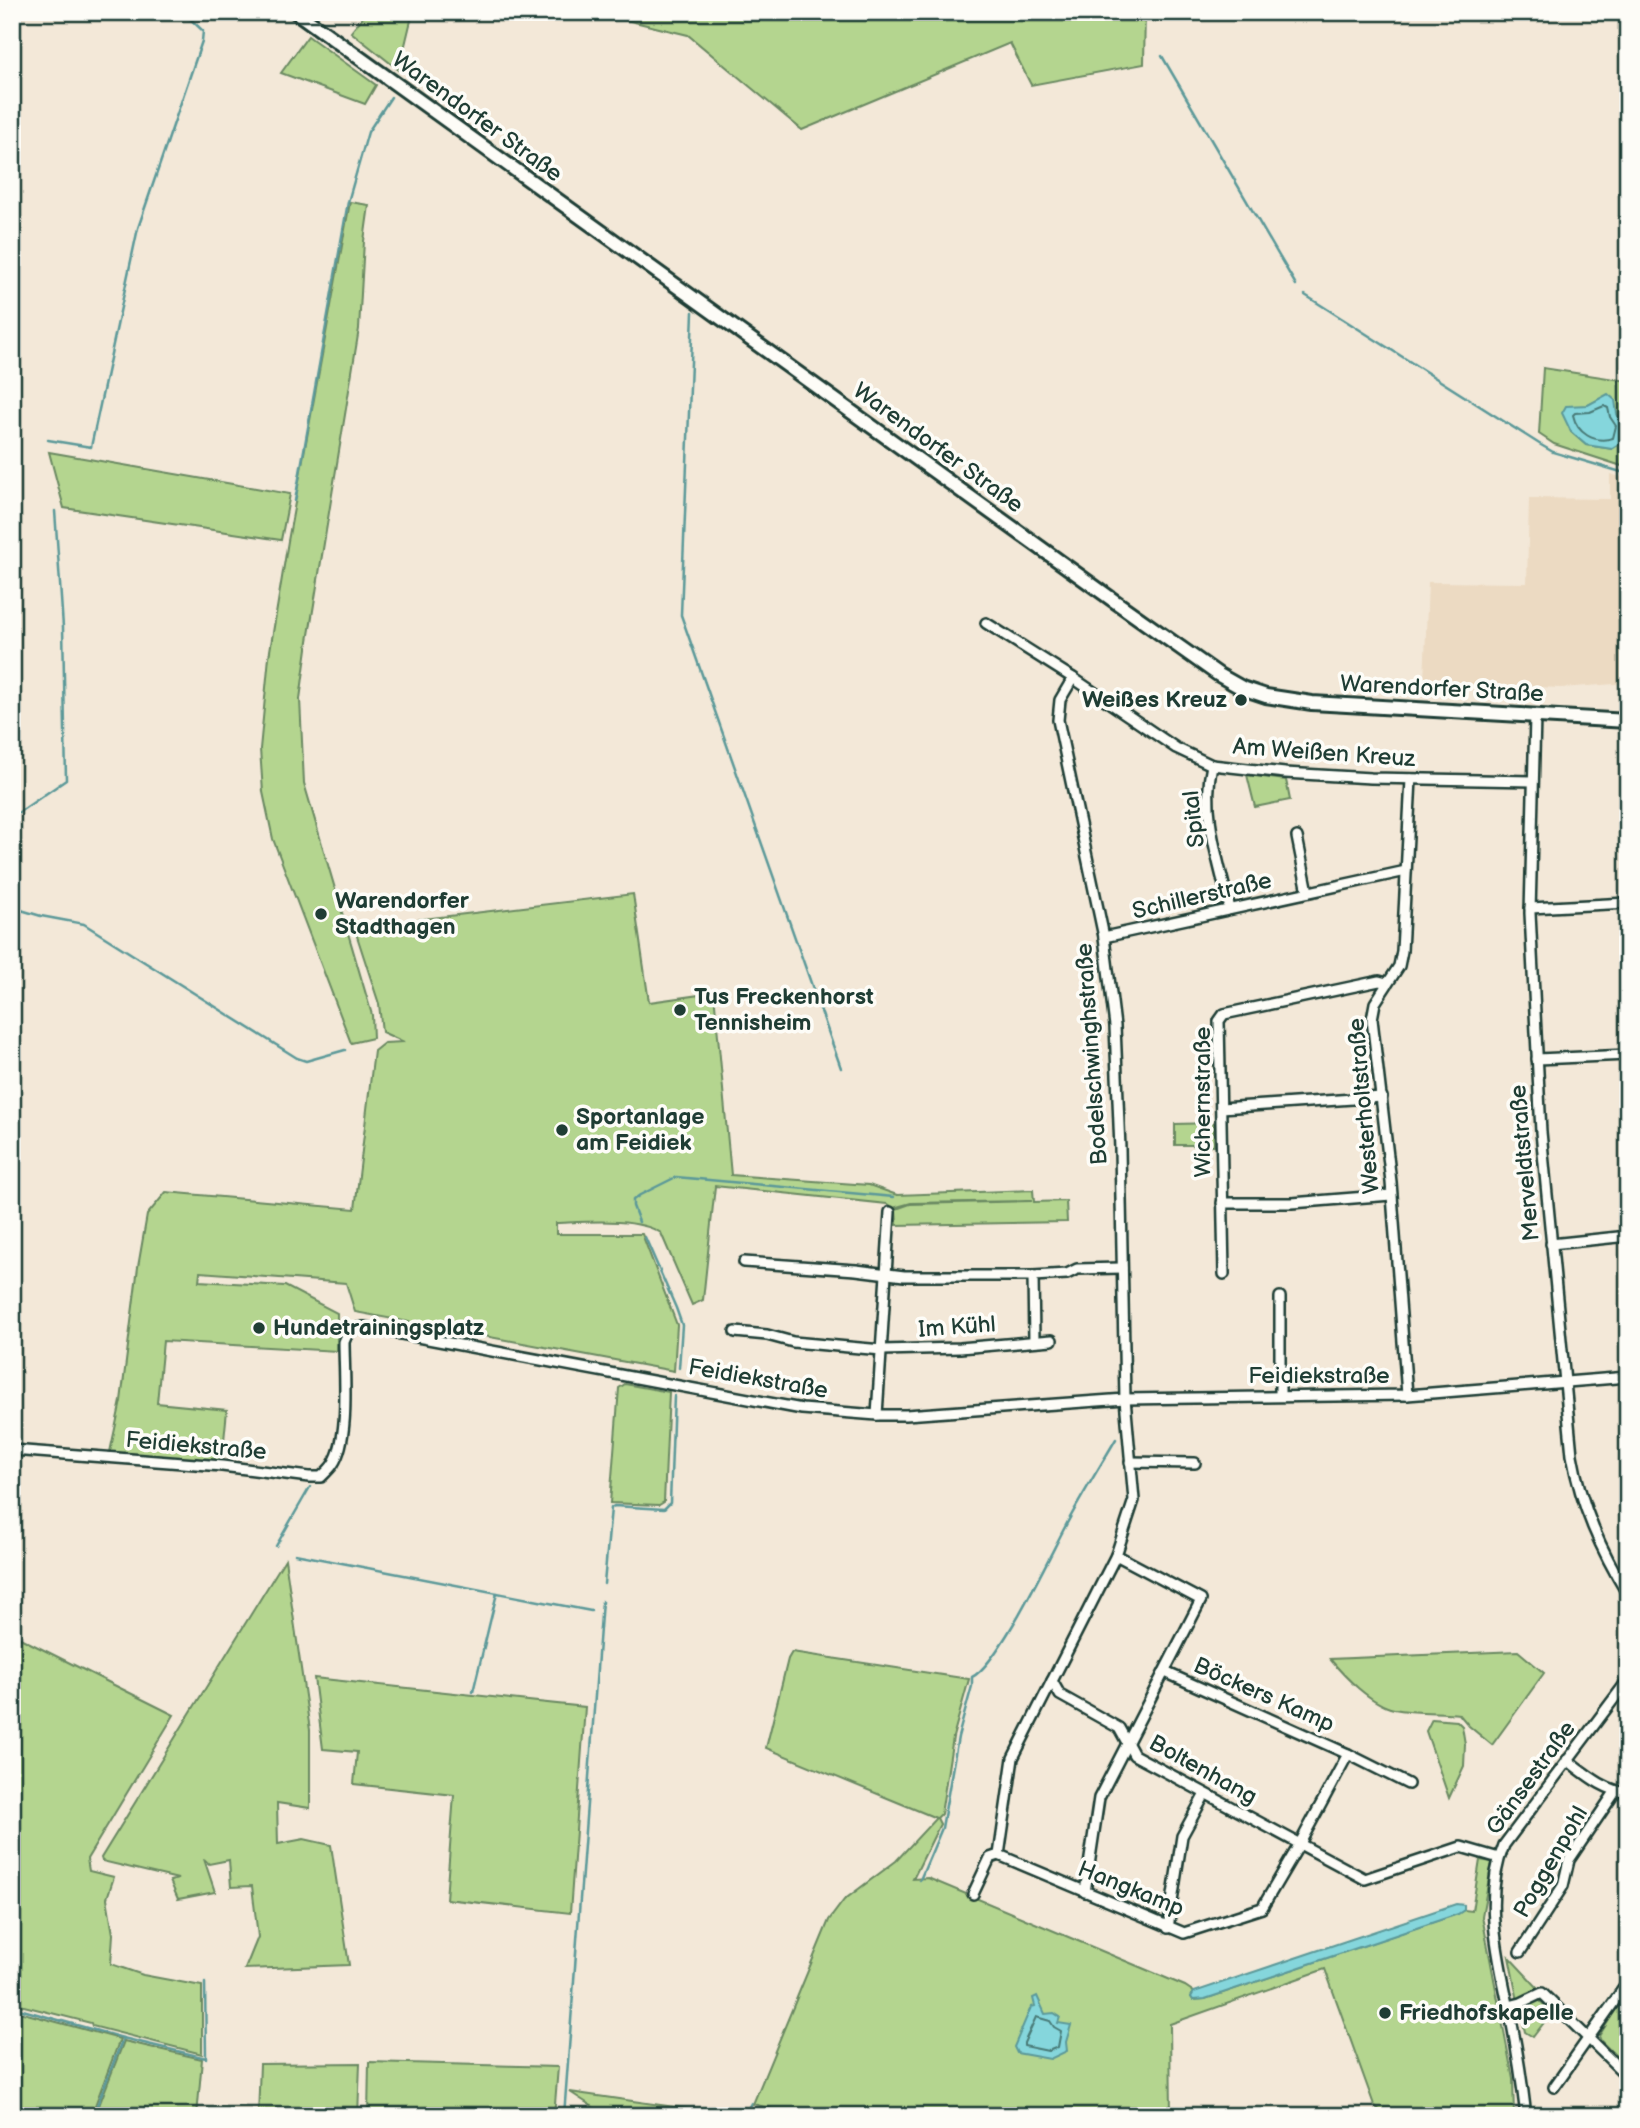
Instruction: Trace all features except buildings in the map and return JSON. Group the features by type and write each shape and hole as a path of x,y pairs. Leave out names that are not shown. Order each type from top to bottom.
{"main road":[{"name":"Warendorfer Straße","path":"296,12 1219,675 1242,688 1292,701 1628,721"}],"street":[{"name":"Am Weißen Kreuz","path":"986,623 1176,748 1212,765 1285,773 1533,781"},
{"name":"Bodelschwinghstraße","path":"1073,678 1060,700 1058,720 1104,937 1115,1026 1125,1399"},
{"name":"Merveldtstraße","path":"1535,716 1530,908 1537,1059 1551,1244 1572,1455 1584,1508 1608,1563 1628,1595"},
{"name":"Spital","path":"1212,765 1207,786 1212,832 1230,909"},
{"name":"Westerholtstraße","path":"1407,1395 1382,1097 1372,1019 1375,1003 1399,966 1402,951 1411,779"},
{"name":"Schillerstraße","path":"1297,836 1308,892"},
{"name":"Schillerstraße","path":"1104,937 1406,871"},
{"path":"1530,908 1628,903"},
{"name":"Wichernstraße","path":"1224,1274 1219,1021 1224,1014 1379,981 1387,983"},
{"path":"1537,1059 1628,1055"},
{"path":"1221,1108 1382,1097"},
{"path":"1222,1203 1292,1203 1391,1195"},
{"name":"Im Kühl","path":"877,1415 890,1212"},
{"path":"1551,1244 1628,1236"},
{"path":"744,1262 904,1276 1033,1276 1067,1273 1077,1269 1122,1268"},
{"path":"1033,1276 1034,1340"},
{"path":"1280,1297 1280,1396"},
{"name":"Feidiekstraße","path":"12,1450 222,1466 321,1477 333,1464 343,1428 344,1342 353,1329 364,1327 760,1402 802,1409 877,1415 1125,1399 1407,1395 1628,1377"},
{"name":"Im Kühl","path":"735,1332 767,1335 793,1342 882,1350 960,1348 1052,1340"},
{"path":"973,1894 990,1857 999,1855 1013,1758 1116,1555 1134,1500 1125,1399"},
{"path":"1130,1462 1195,1463"},
{"path":"1085,1892 1099,1798 1201,1600 1116,1555"},
{"name":"Böckers Kamp","path":"1165,1672 1348,1754 1408,1784"},
{"name":"Gänsestraße","path":"1525,2116 1520,2067 1493,1929 1499,1858 1504,1845 1628,1680"},
{"name":"Boltenhang","path":"1052,1681 1060,1695 1119,1728 1134,1755 1365,1879 1461,1847 1499,1858"},
{"name":"Böckers Kamp","path":"1299,1844 1348,1754"},
{"path":"1567,1760 1603,1786 1615,1792 1628,1793"},
{"name":"Poggenpohl","path":"1520,1952 1563,1886 1569,1860 1615,1792"},
{"path":"1168,1928 1182,1836 1205,1794"},
{"name":"Hangkamp","path":"999,1855 1184,1933 1262,1908 1299,1844"},
{"path":"1554,2087 1628,1982"},
{"path":"1509,2006 1542,1993 1628,2077"}],"shaded area":[{"path":"1610,474 1628,479 1628,683 1561,688 1424,682 1428,582 1527,583 1529,498 1610,499"}],"green space":[{"path":"367,12 413,12 399,70 351,32"},
{"path":"593,12 1145,12 1144,64 1031,85 1010,43 802,130 688,35"},
{"path":"308,36 376,85 365,104 281,73"},
{"path":"350,202 369,205 359,329 300,699 304,783 372,1015 373,1038 351,1043 273,839 263,792 260,749 269,657 288,541"},
{"path":"1543,368 1628,381 1628,468 1554,444 1539,434","holes":["1608,395 1624,427 1612,449 1586,445 1571,432 1569,426 1588,405"]},
{"path":"49,452 290,494 281,540 64,508"},
{"path":"1247,775 1286,780 1290,800 1255,807"},
{"path":"633,894 649,1002 714,993 731,1175 869,1185 897,1195 1033,1190 1034,1202 1066,1201 1067,1222 897,1225 896,1209 910,1204 1032,1201 911,1203 893,1208 887,1204 715,1186 703,1300 692,1305 661,1233 651,1228 625,1223 556,1223 556,1234 642,1234 677,1325 674,1371 355,1312 346,1283 200,1272 199,1281 285,1286 337,1313 337,1351 163,1341 157,1403 227,1410 222,1461 110,1452 121,1401 147,1215 166,1192 355,1209 374,1051 384,1043 404,1042 382,1032 379,1004 356,933 398,922"},
{"path":"1214,1123 1214,1145 1175,1145 1175,1124"},
{"path":"625,1384 669,1392 664,1502 659,1505 610,1503 619,1388"},
{"path":"285,1559 310,1730 310,1808 277,1803 278,1844 304,1839 331,1845 349,1965 245,1969 258,1937 252,1886 231,1887 229,1860 209,1864 204,1859 215,1892 178,1899 170,1881 178,1879 102,1861 101,1858"},
{"path":"12,1634 174,1715 87,1859 89,1871 114,1877 107,1898 113,1934 111,1964 143,1975 202,1986 202,2054 12,2003"},
{"path":"1518,1651 1544,1673 1492,1745 1459,1714 1402,1710 1385,1706 1350,1681 1330,1659"},
{"path":"792,1652 969,1679 953,1737 941,1814 937,1818 940,1824 913,1879 928,1878 1185,1986 1194,1992 1191,1997 1193,2000 1205,1999 1464,1910 1472,1911 1480,1860 1492,1862 1482,1916 1513,2079 1514,2116 1386,2116 1374,2105 1325,1969 1170,2024 1171,2116 800,2116 753,2104 829,1920 844,1900 896,1861 936,1818 766,1748"},
{"path":"314,1678 585,1707 570,1913 446,1899 454,1795 354,1784 357,1752 323,1749"},
{"path":"1432,1719 1457,1721 1462,1726 1464,1766 1449,1798 1426,1731"},
{"path":"1509,1957 1539,1989 1518,2001"},
{"path":"1536,2000 1552,2012 1533,2037 1525,2032 1520,2009"},
{"path":"1618,2006 1628,2013 1628,2068 1599,2036"},
{"path":"12,2010 120,2039 91,2116 12,2116"},
{"path":"124,2041 202,2059 197,2116 95,2116"},
{"path":"369,2062 558,2067 554,2116 368,2116"},
{"path":"360,2063 358,2116 258,2116 260,2064"},
{"path":"570,2092 737,2116 607,2116"}],"water":[{"path":"1608,394 1615,400 1617,414 1624,427 1620,444 1612,449 1586,445 1571,432 1562,413 1566,406 1588,405"},
{"path":"1456,1904 1464,1905 1464,1910 1458,1914 1205,1999 1193,2000 1191,1997 1194,1992"},
{"path":"1037,1996 1045,2014 1054,2013 1060,2017 1058,2023 1071,2025 1066,2042 1067,2051 1050,2059 1017,2053 1014,2047 1031,2007 1035,2006 1033,1998"}],"waterway":[{"path":"48,440 91,447 138,228 202,41 203,31 183,12"},
{"path":"1162,56 1296,285"},
{"path":"295,501 348,202 368,132 391,97"},
{"path":"1305,295 1553,452 1628,474"},
{"path":"693,312 681,615 841,1068"},
{"path":"12,817 66,780 63,627 55,511"},
{"path":"12,904 21,910 41,916 84,924 297,1058 306,1061 345,1050"},
{"path":"639,1222 633,1200 676,1177 894,1197"},
{"path":"645,1237 682,1325 679,1368"},
{"path":"604,1584 611,1508 664,1509 670,1503 674,1396"},
{"path":"920,1880 942,1828 972,1677 983,1668 1009,1632 1116,1439"},
{"path":"276,1546 310,1487"},
{"path":"295,1554 591,1611"},
{"path":"473,1692 497,1593"},
{"path":"564,2116 602,1601"},
{"path":"12,2007 206,2058 205,1983"},
{"path":"93,2116 123,2038"},
{"path":"744,2116 751,2103"}],"place":[{"name":"Weißes Kreuz","path":"1241,700"},
{"name":"Warendorfer Stadthagen","path":"321,914"},
{"name":"Tus Freckenhorst Tennisheim","path":"680,1010"},
{"name":"Sportanlage am Feidiek","path":"562,1130"},
{"name":"Hundetrainingsplatz","path":"259,1328"},
{"name":"Friedhofskapelle","path":"1385,2013"}]}
